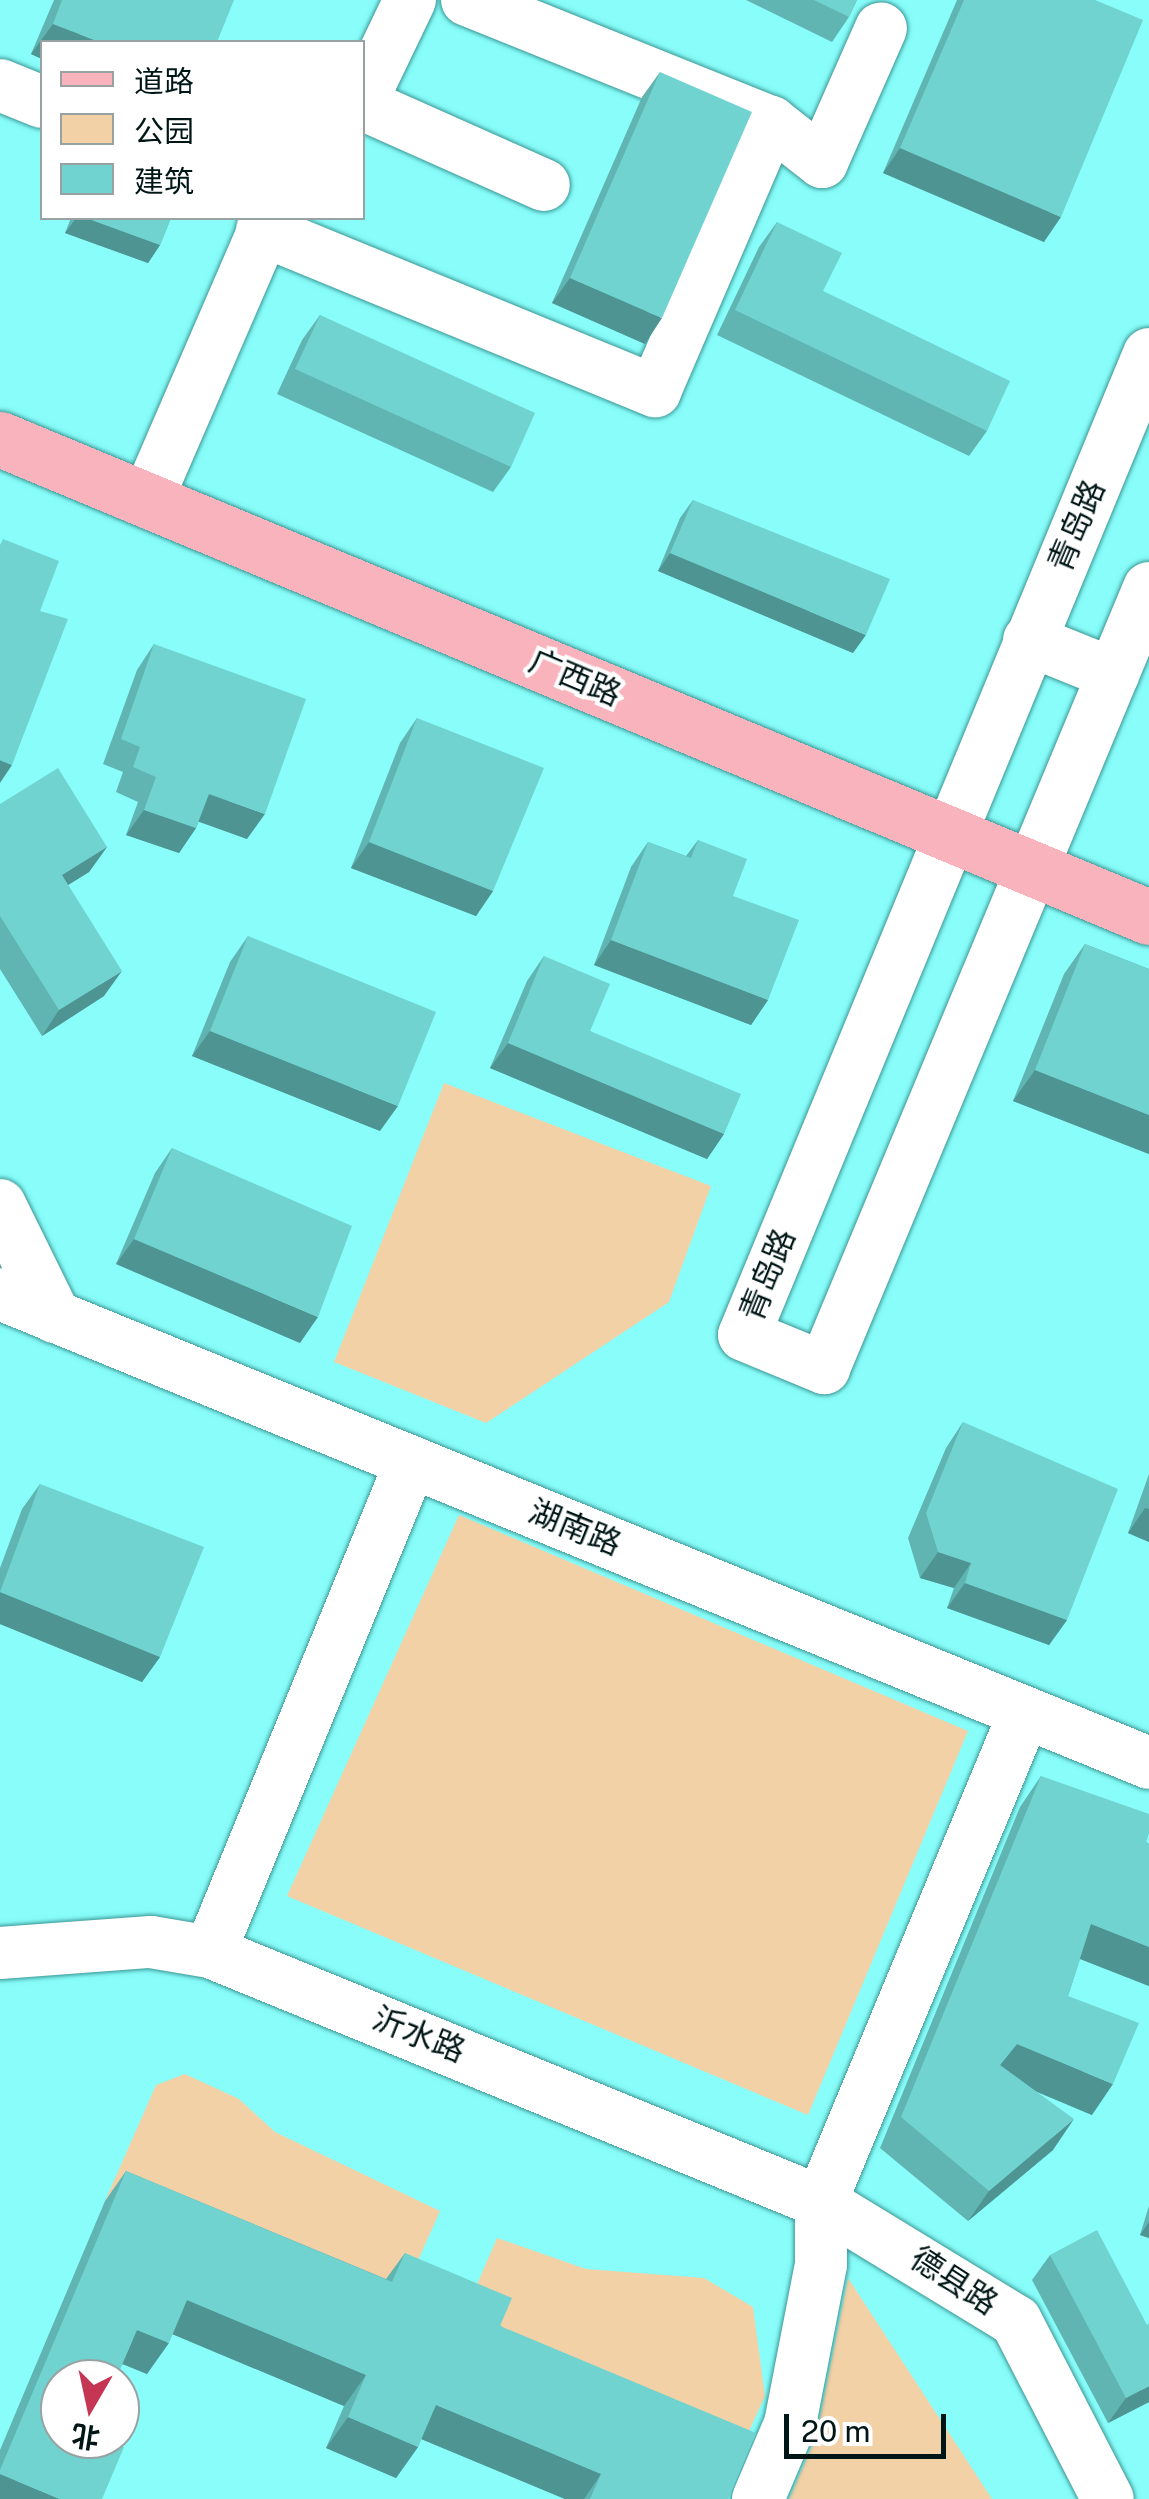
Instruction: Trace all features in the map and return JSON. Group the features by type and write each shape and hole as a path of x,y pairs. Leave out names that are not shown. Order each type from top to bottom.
{"main road":[{"name":"广西路","path":"0,439 1149,918"}],"street":[{"path":"365,96 410,0"},
{"path":"467,0 771,122 822,162 882,28"},
{"path":"0,85 40,101"},
{"path":"365,103 544,185"},
{"path":"147,500 266,224 655,391 771,122"},
{"name":"青岛路","path":"1149,354 744,1334 824,1368 1149,588"},
{"path":"1029,640 1114,674"},
{"path":"0,1205 55,1316"},
{"name":"湖南路","path":"0,1294 807,1620 1024,1714 1149,1763"},
{"path":"210,1952 412,1462"},
{"path":"758,2499 790,2424 822,2266 821,2202 1024,1714"},
{"name":"沂水路","path":"0,1953 151,1942 210,1952 821,2202"},
{"name":"德县路","path":"821,2202 1016,2321 1108,2499"}],"green space":[{"path":"444,1083 711,1186 669,1302 486,1423 334,1362"},
{"path":"459,1515 968,1731 808,2115 287,1896"},
{"path":"185,2074 239,2099 275,2132 440,2211 404,2292 105,2201 156,2085"},
{"path":"497,2238 586,2269 704,2278 753,2307 765,2396 734,2464 463,2317"},
{"path":"848,2278 992,2499 789,2499 816,2436"}],"building":[{"path":"62,0 234,0 218,40 95,40 53,24"},
{"path":"814,0 857,0 849,17"},
{"path":"964,0 1095,0 1143,20 1061,217 900,148"},
{"path":"660,72 752,112 662,318 570,278"},
{"path":"91,220 170,220 160,245"},
{"path":"777,222 842,253 823,291 1010,381 987,431 735,310"},
{"path":"320,315 535,413 511,467 295,369"},
{"path":"693,500 890,579 866,635 670,553"},
{"path":"3,539 59,561 40,611 68,619 12,765 0,760"},
{"path":"154,644 306,699 265,814 209,794 196,828 144,810 156,777 133,767 140,747 121,739"},
{"path":"417,718 544,768 493,891 369,842"},
{"path":"58,768 107,847 62,875 122,971 59,1010 0,916 0,804"},
{"path":"698,840 747,859 733,896 799,920 768,1000 611,940 648,842 691,858"},
{"path":"248,936 436,1012 398,1106 210,1031"},
{"path":"1085,944 1149,969 1149,1115 1035,1070"},
{"path":"544,956 610,984 590,1031 741,1094 724,1134 508,1043"},
{"path":"172,1148 352,1226 318,1317 134,1239"},
{"path":"963,1422 1118,1489 1067,1620 965,1583 971,1563 938,1552 926,1513"},
{"path":"40,1484 204,1547 160,1657 0,1592"},
{"path":"1041,1776 1149,1814 1149,1947 1091,1924 1068,1996 1139,2023 1113,2084 1017,2044 1000,2065 1074,2119 989,2191 901,2117"},
{"path":"126,2171 392,2282 405,2253 512,2298 500,2326 756,2433 728,2499 590,2499 601,2474 436,2405 418,2447 348,2417 366,2375 187,2300 169,2343 137,2330 125,2359 47,2359"},
{"path":"1097,2230 1149,2323 1149,2386 1126,2398 1050,2255"},
{"path":"40,2375 40,2459 119,2459 102,2499 60,2499 0,2474"}]}
